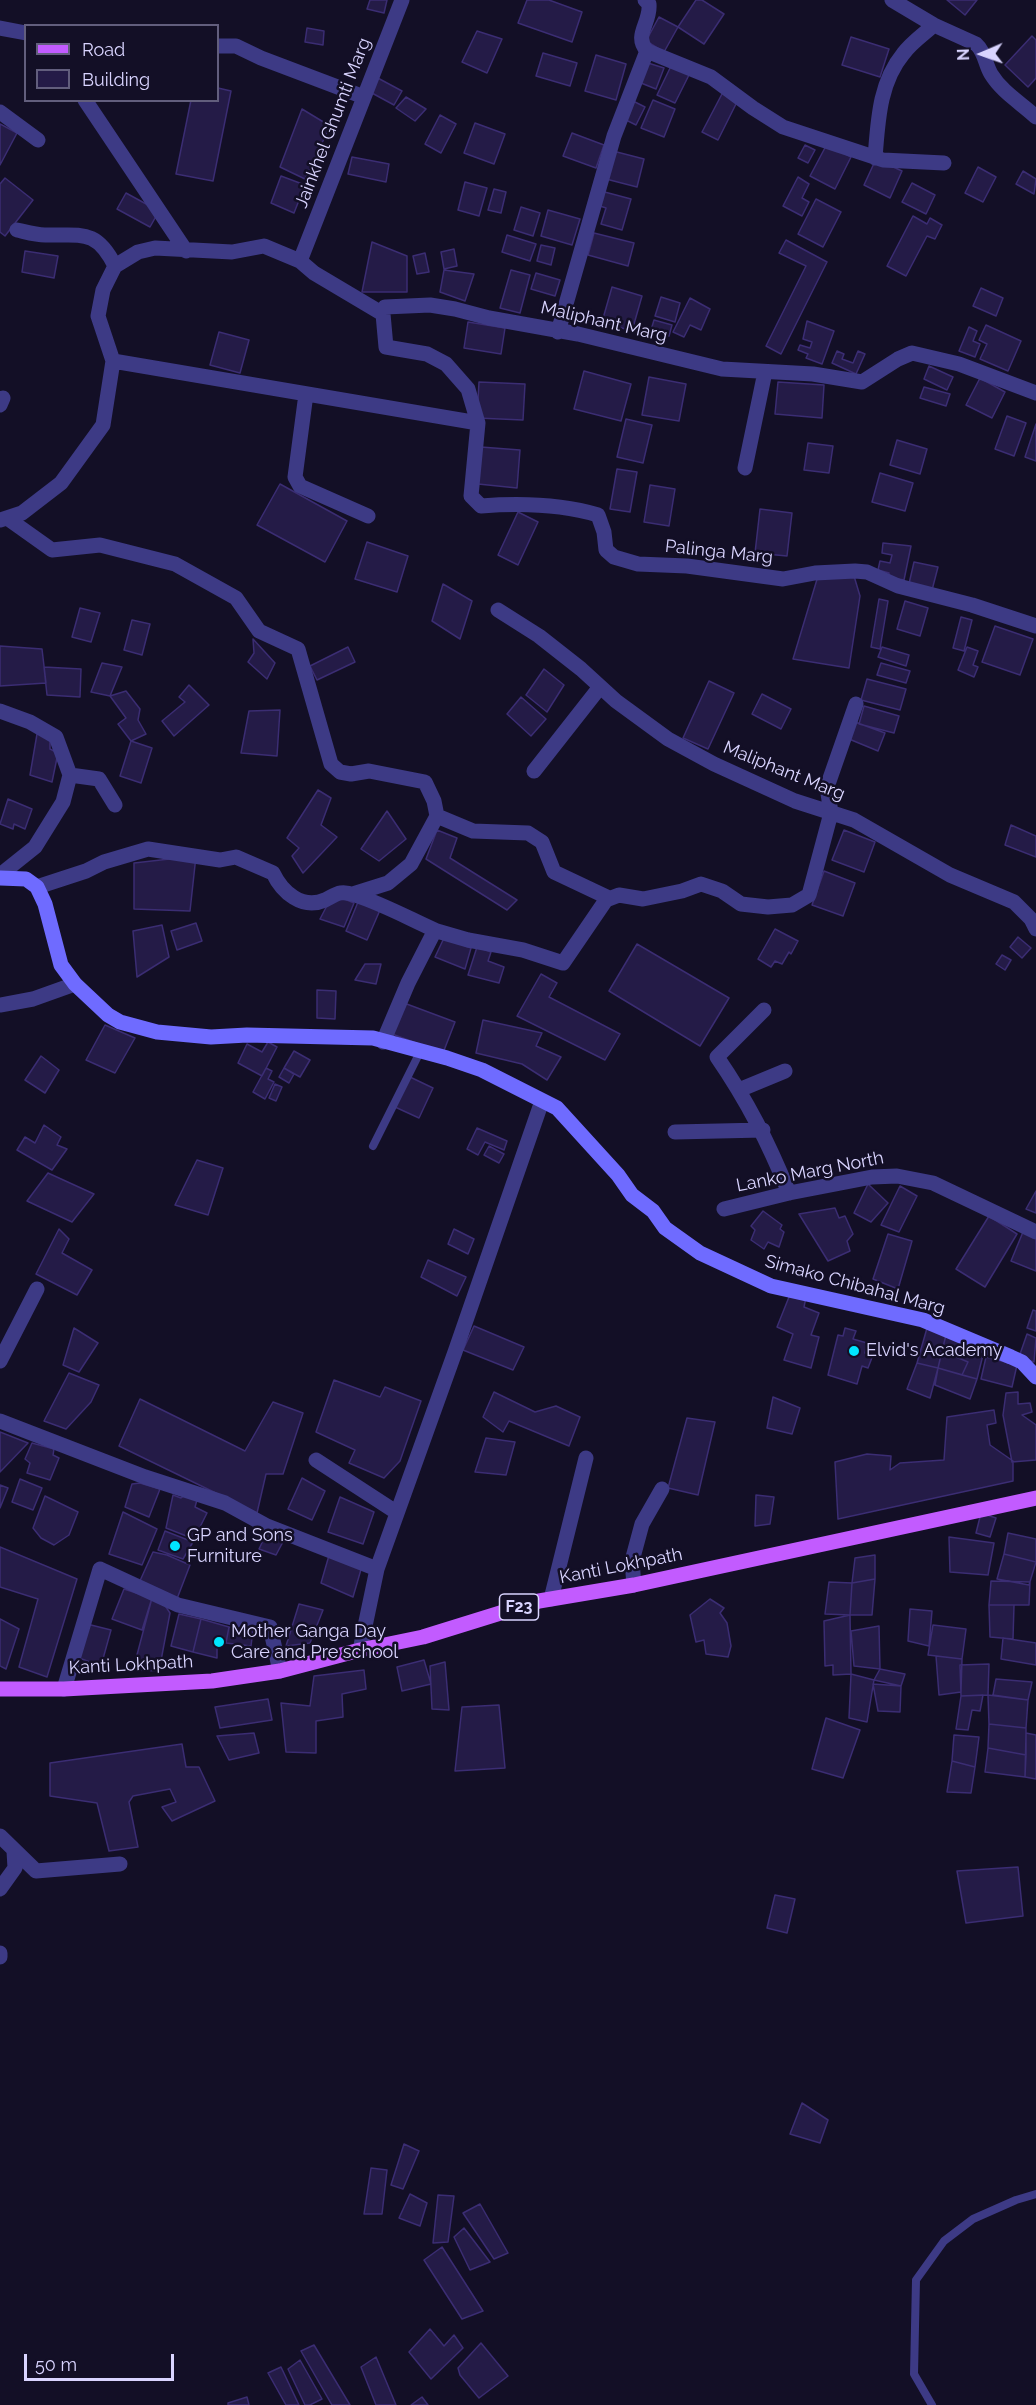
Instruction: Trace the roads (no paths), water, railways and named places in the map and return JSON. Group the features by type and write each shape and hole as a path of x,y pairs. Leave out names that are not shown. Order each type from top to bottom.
{"main road":[{"path":"0,876 26,879 37,887"},
{"name":"Simako Chibahal Marg","path":"37,887 45,904 61,965 75,984 108,1015 120,1022 157,1032 211,1037 247,1035 373,1038 482,1070 557,1108 618,1175 632,1195 652,1211 665,1228 700,1253 771,1286 923,1320 1022,1362 1036,1377"},
{"name":"Kanti Lokhpath","path":"0,1689 64,1689 212,1681 280,1671 360,1650 423,1637 539,1601 634,1586 1036,1498"}],"street":[{"name":"Jainkhel Ghumti Marg","path":"300,261 402,0"},
{"path":"645,0 649,4 650,13 640,37 641,44 647,51 711,77 783,127 875,158 897,162 944,163"},
{"path":"892,0 981,49 990,73 1002,87 1036,117"},
{"path":"875,158 880,108 887,82 903,53 934,25"},
{"path":"0,28 24,33"},
{"path":"219,46 236,46 261,58 364,97"},
{"path":"558,332 614,136 647,51"},
{"path":"86,102 186,251"},
{"path":"0,112 38,140"},
{"path":"17,230 42,235 85,234 107,249 115,266"},
{"path":"3,519 22,513 61,483 103,425 113,361 98,316 103,290 115,266 138,252 155,248 232,252 264,246 300,261 314,273 383,314 386,347 428,354 446,364 468,389 478,423 113,361"},
{"name":"Maliphant Marg","path":"383,314 385,307 430,305 558,332 578,334 722,369 813,374 862,382 912,352 959,364 1036,393"},
{"path":"745,468 765,372"},
{"path":"306,394 295,477 300,486 368,516"},
{"name":"Palinga Marg","path":"478,423 471,496 481,506 540,505 580,510 598,515 604,532 606,550 614,557 638,564 687,566 783,579 815,573 867,572 898,586 972,605 1036,626"},
{"path":"3,519 51,550 100,544 175,564 236,598 259,631 298,648 331,764 340,772 351,774 369,771 425,782 434,801 437,816 411,864 388,883 354,894 334,893 325,900 314,902 296,900 281,888 273,873 236,857 220,860 148,849 104,862 86,871 37,887"},
{"name":"Maliphant Marg","path":"498,609 539,636 616,701 668,739 795,801 854,820 950,875 1014,902 1031,919 1036,929"},
{"path":"534,771 600,687"},
{"path":"354,894 437,931 468,940 523,950 563,963 609,898 620,895 643,899 682,891 701,884 722,891 741,904 768,907 792,905 809,895 831,813 827,787 856,704"},
{"path":"0,711 30,722 56,737 70,775 63,802 35,847 0,876"},
{"path":"70,775 99,779 115,805"},
{"path":"437,816 473,831 528,833 542,842 554,872 609,898"},
{"path":"383,1042 408,983 433,934 437,931"},
{"path":"0,1005 33,999 75,984"},
{"path":"764,1010 717,1057 740,1090 762,1130 789,1193"},
{"path":"740,1090 785,1071"},
{"path":"360,1650 377,1569 542,1101"},
{"path":"675,1132 762,1130"},
{"name":"Lanko Marg North","path":"724,1209 789,1193 872,1177 915,1178 933,1183 1008,1218 1021,1227 1036,1232"},
{"path":"0,1361 37,1288"},
{"path":"0,1421 146,1477 225,1503 267,1526 377,1569"},
{"path":"551,1599 586,1458"},
{"path":"316,1460 396,1512"},
{"path":"634,1586 632,1561 642,1524 662,1489"},
{"path":"64,1689 100,1569 178,1605 270,1627 280,1671"},
{"path":"0,1836 36,1871 120,1864"},
{"path":"0,1889 15,1868 14,1851"}],"lane":[{"path":"373,1146 420,1050"},
{"path":"932,2405 914,2374 916,2280 944,2241 973,2219 1036,2194"}],"place":[{"name":"Elvid's Academy","path":"854,1351"},
{"name":"GP and Sons Furniture","path":"175,1546"},
{"name":"Mother Ganga Day Care and Pre school","path":"219,1642"}]}
